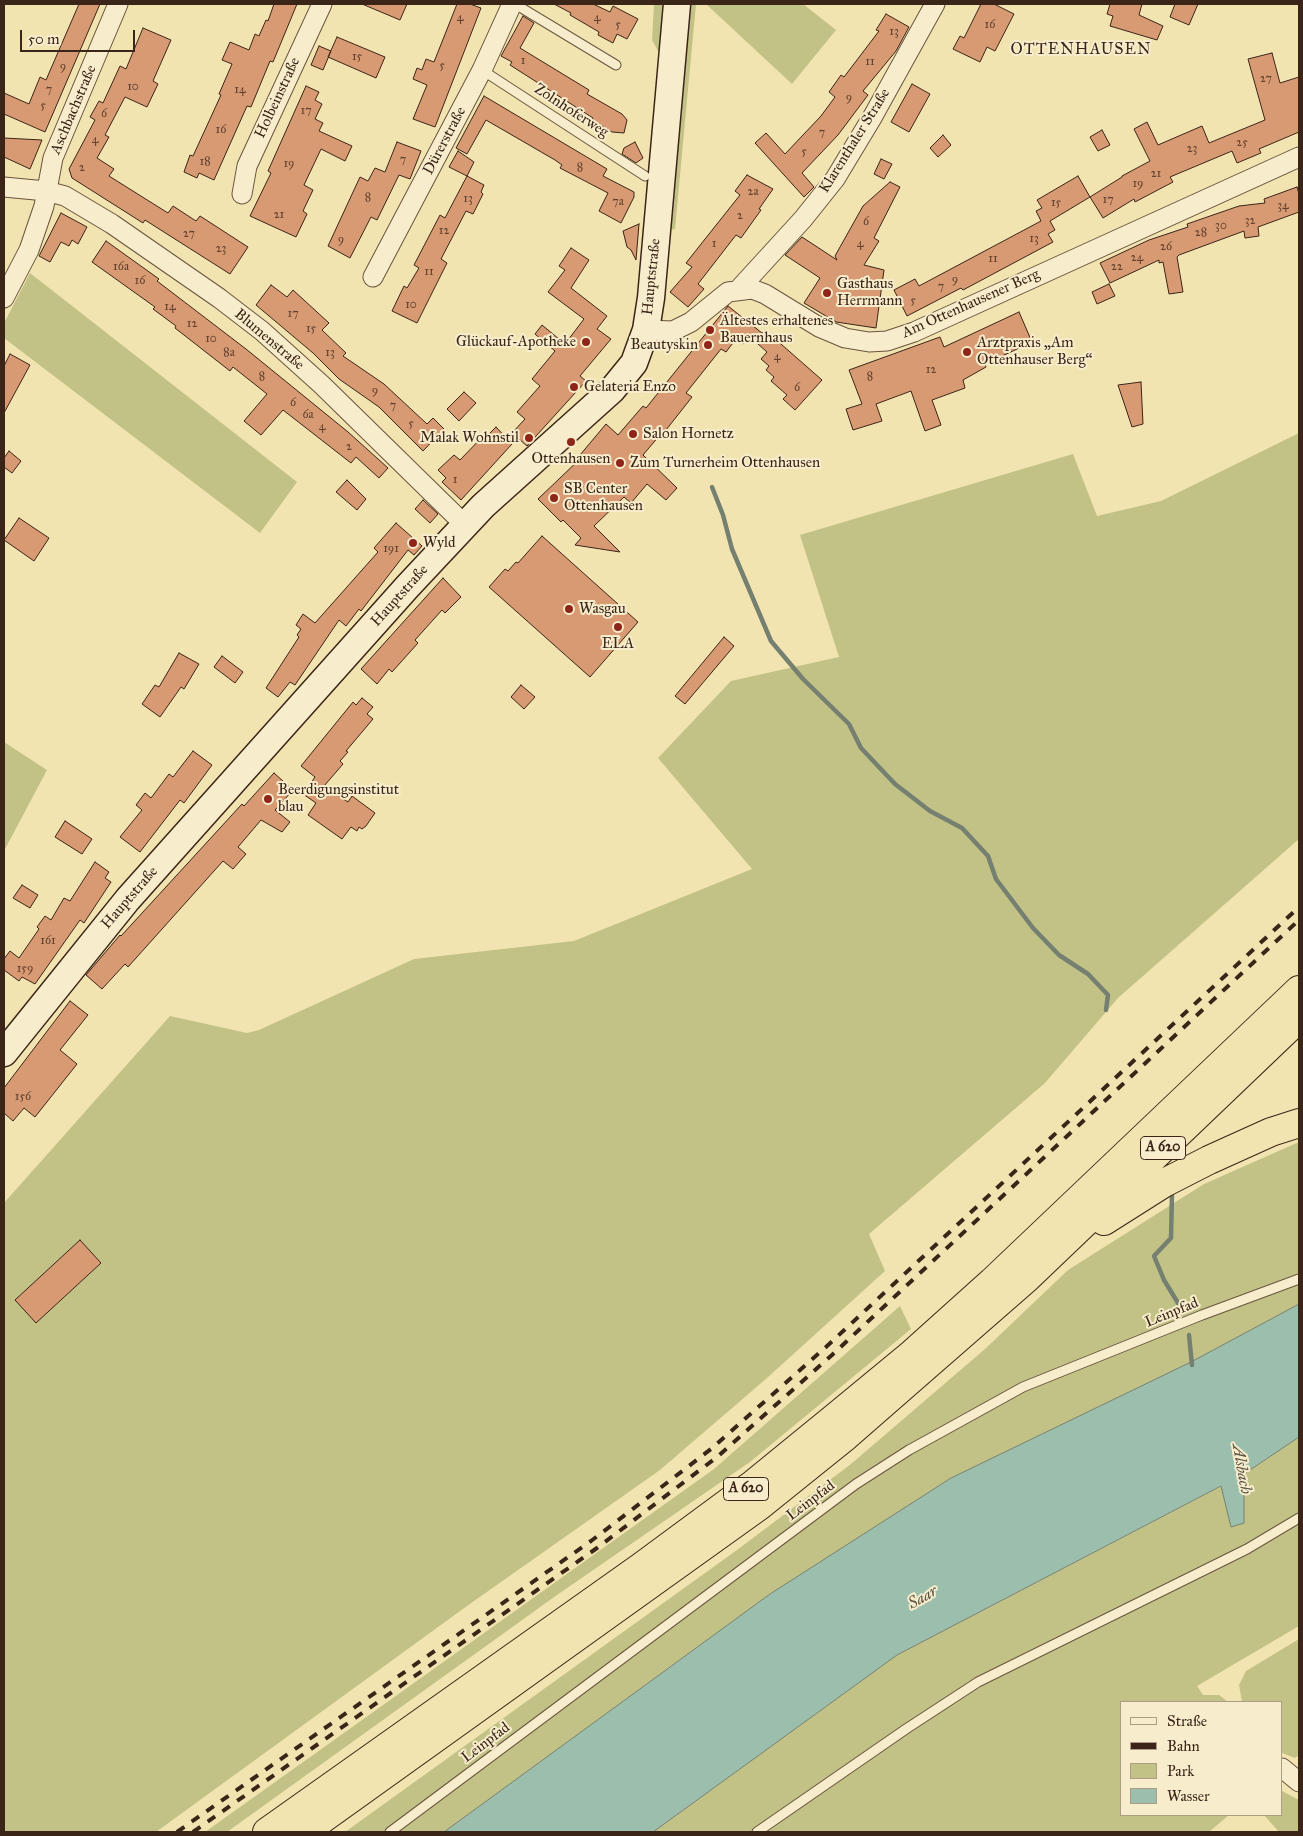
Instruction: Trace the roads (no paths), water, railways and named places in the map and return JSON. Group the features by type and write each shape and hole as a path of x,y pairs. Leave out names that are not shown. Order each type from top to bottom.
{"highway":[{"name":"A 620","path":"267,1832 641,1567 752,1485 832,1420 913,1353 992,1282 1299,990"},
{"name":"A 620","path":"304,1832 759,1506 919,1374 1027,1278 1299,1018"},
{"path":"1027,1278 1108,1218 1164,1183 1251,1140 1299,1123"}],"main road":[{"name":"Hauptstraße","path":"4,1053 128,899 465,524 527,464 620,382 634,363 646,330 677,4"}],"street":[{"name":"Aschbachstraße","path":"4,298 29,250 46,191 53,158 118,4"},
{"name":"Holbeinstraße","path":"242,194 247,166 322,4"},
{"name":"Dürerstraße","path":"373,277 482,70 513,4"},
{"name":"Klarenthaler Straße","path":"739,289 803,219 835,179 873,116 935,4"},
{"name":"Am Ottenhausener Berg","path":"739,289 752,289 765,294 819,326 845,338 870,342 888,341 914,332 1299,157"},
{"name":"Blumenstraße","path":"4,187 46,191 66,196 112,224 219,298 262,331 322,385 465,524"},
{"path":"646,330 673,332 691,322 728,292 739,289"},
{"path":"1283,1769 1299,1782"}],"lane":[{"path":"513,4 616,65"},
{"name":"Zolnhoferweg","path":"482,70 644,176"},
{"name":"Leinpfad","path":"390,1832 856,1484 909,1450 1023,1387 1202,1315 1299,1279"},
{"path":"757,1832 906,1729 978,1682 1247,1549 1299,1518"}],"water":[{"path":"1299,1304 1299,1437 1244,1474 1244,1523 1231,1527 1221,1486 897,1655 653,1832 444,1832 770,1594 951,1478 1191,1362"}],"waterway":[{"path":"712,487 723,515 732,549 771,641 803,679 849,724 861,748 895,784 930,811 962,828 988,856 996,879 1033,928 1059,955 1088,974 1108,995 1106,1010"},
{"path":"1172,1194 1171,1238 1154,1256 1164,1280 1178,1303"},
{"path":"1189,1335 1192,1365"}],"railway":[{"path":"177,1832 591,1541 711,1449 826,1347 1299,907"},
{"path":"193,1832 597,1548 717,1457 832,1355 1299,920"}],"place":[{"name":"Gasthaus Herrmann","path":"827,293"},
{"name":"Ältestes erhaltenes Bauernhaus","path":"710,330"},
{"name":"Glückauf-Apotheke","path":"586,342"},
{"name":"Beautyskin","path":"708,345"},
{"name":"Arztpraxis „Am Ottenhauser Berg“","path":"967,352"},
{"name":"Gelateria Enzo","path":"574,387"},
{"name":"Salon Hornetz","path":"633,434"},
{"name":"Malak Wohnstil","path":"529,438"},
{"name":"Ottenhausen","path":"571,442"},
{"name":"Zum Turnerheim Ottenhausen","path":"620,463"},
{"name":"SB Center Ottenhausen","path":"554,498"},
{"name":"Wyld","path":"413,543"},
{"name":"Wasgau","path":"569,609"},
{"name":"ELA","path":"618,627"},
{"name":"Beerdigungsinstitut blau","path":"268,799"}],"district":[{"name":"OTTENHAUSEN","path":"1081,50"}],"water label":[{"name":"Alsbach","path":"1241,1469"},
{"name":"Saar","path":"923,1598"}]}
